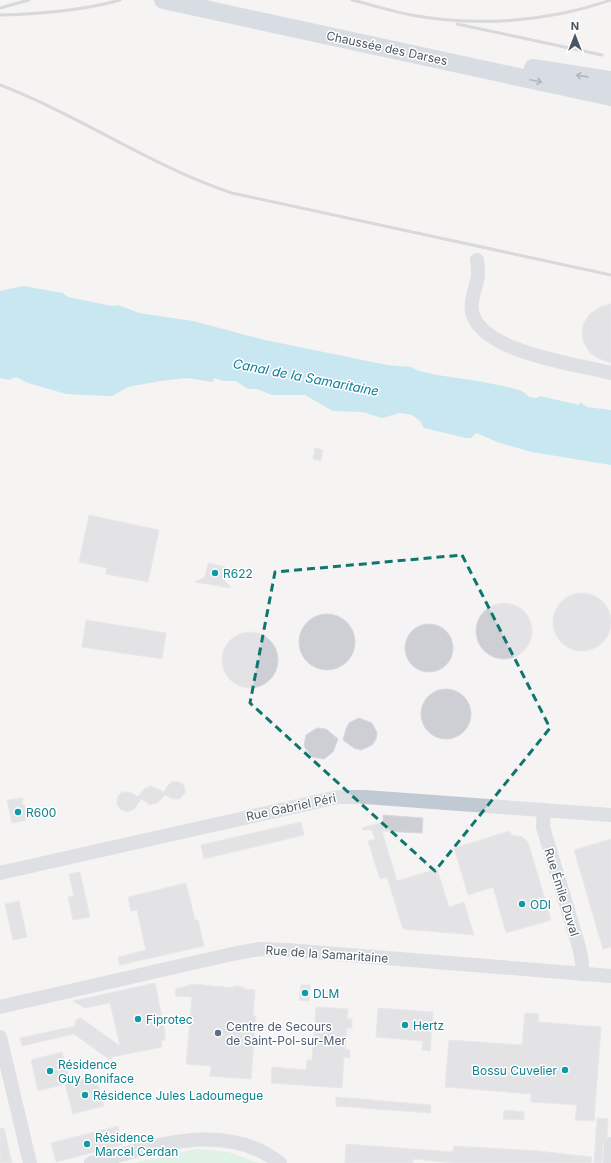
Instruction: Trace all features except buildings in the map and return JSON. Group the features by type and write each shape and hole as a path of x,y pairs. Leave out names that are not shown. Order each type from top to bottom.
{"main road":[{"name":"Chaussée des Darses","path":"163,0 611,97"},
{"name":"Chaussée des Darses","path":"219,0 511,63 611,80"}],"street":[{"path":"477,260 478,276 472,300 472,310 476,320 484,332 504,344 520,351 611,373"},
{"name":"Rue Gabriel Péri","path":"0,873 338,797 365,797 611,815"},
{"name":"Rue Émile Duval","path":"544,810 543,827 580,953 582,974"},
{"name":"Rue de la Samaritaine","path":"0,1007 260,949 282,949 611,976"},
{"path":"0,1037 30,1163"},
{"path":"91,1163 176,1141 205,1138 245,1145 280,1163"},
{"path":"610,1163 611,1144"}],"highlighted area":[{"path":"462,555 550,728 435,871 250,703 275,572"}],"green space":[{"path":"196,1149 228,1152 259,1163 135,1163"}],"water":[{"name":"Canal de la Samaritaine","path":"23,286 63,293 68,297 112,306 118,305 139,313 193,321 265,340 387,365 411,367 419,371 437,375 512,388 522,391 529,397 536,398 540,396 579,405 580,402 587,407 611,410 611,465 532,452 500,443 476,433 471,438 466,438 424,428 420,421 412,415 400,413 382,418 363,412 333,411 305,395 272,395 257,389 248,389 236,381 224,381 214,378 213,382 187,378 160,381 128,387 112,396 107,396 66,394 28,383 16,377 9,380 0,378 0,291"}],"railway":[{"path":"0,8 29,0"},
{"path":"0,15 61,11 91,7 120,0"},
{"path":"352,0 411,15 461,21 537,18 611,0"},
{"path":"457,24 602,55"},
{"path":"0,85 59,111 173,169 232,193 611,275"}],"place":[{"name":"R622","path":"215,573"},
{"name":"R600","path":"18,812"},
{"name":"ODI","path":"522,904"},
{"name":"DLM","path":"305,993"},
{"name":"Fiprotec","path":"138,1019"},
{"name":"Hertz","path":"405,1025"},
{"name":"Centre de Secours de Saint-Pol-sur-Mer","path":"218,1033"},
{"name":"Bossu Cuvelier","path":"565,1070"},
{"name":"Résidence Guy Boniface","path":"50,1071"},
{"name":"Résidence Jules Ladoumegue","path":"85,1095"},
{"name":"Résidence Marcel Cerdan","path":"87,1144"}]}
